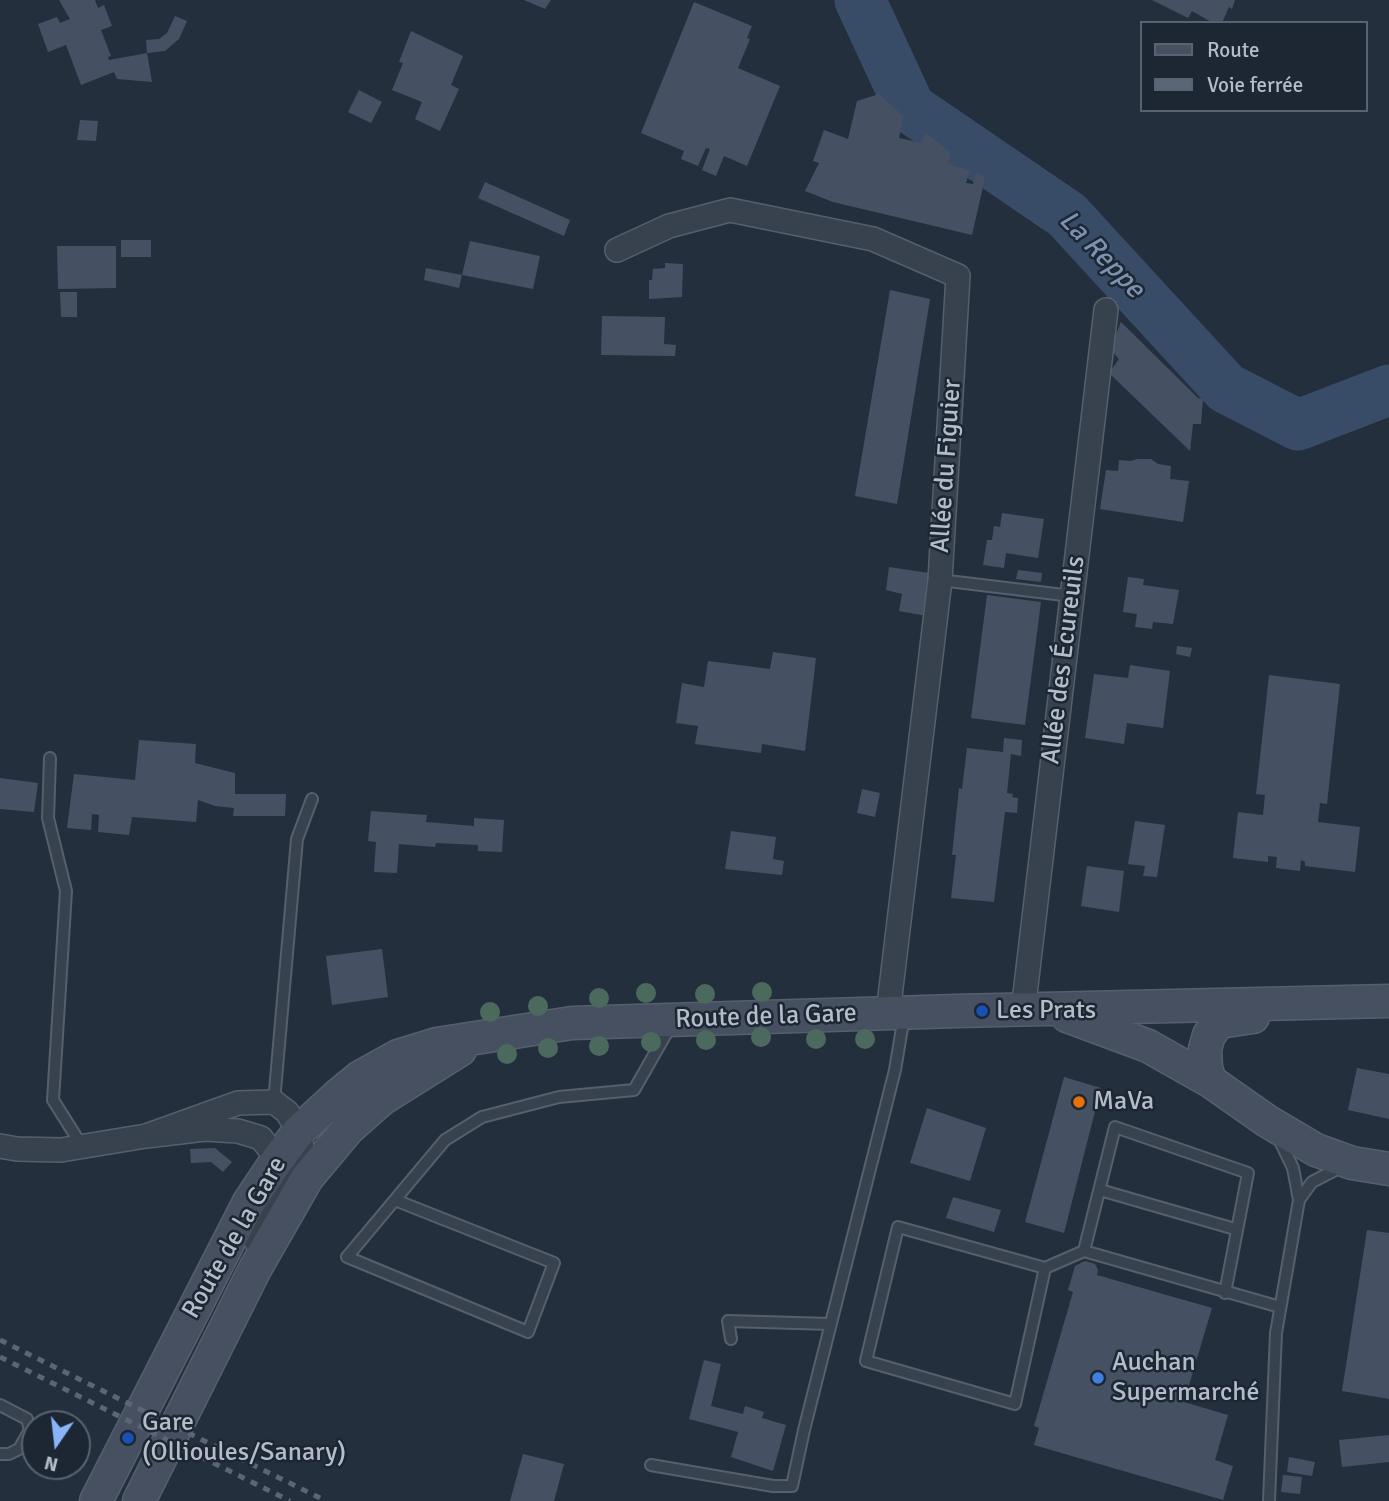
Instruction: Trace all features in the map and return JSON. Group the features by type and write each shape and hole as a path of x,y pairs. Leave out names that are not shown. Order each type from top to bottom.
{"main road":[{"name":"Route de la Gare","path":"96,1501 249,1202 286,1141 360,1077 397,1056 436,1044 572,1023 1389,1001"},
{"path":"1210,1081 1205,1049 1209,1035 1219,1022 1330,1011 1345,1002"},
{"name":"Route de la Gare","path":"1036,1010 1148,1046 1210,1081 1267,1121 1316,1150 1352,1163 1389,1169"},
{"name":"Route de la Gare","path":"139,1501 255,1269 307,1178 340,1139 382,1099 449,1056 485,1038"}],"street":[{"name":"Allée du Figuier","path":"617,250 669,226 730,210 873,239 958,276 940,580 897,1013"},
{"name":"Allée des Écureuils","path":"1036,1010 1072,597 1106,310"},
{"path":"146,1136 238,1103 293,1103 337,1096"},
{"path":"255,1269 255,1242 297,1162 286,1141 274,1102"},
{"path":"0,1146 61,1150 205,1129 238,1131 286,1141 340,1139"}],"lane":[{"path":"940,580 1072,597"},
{"path":"50,758 48,818 66,891 54,1100 82,1146"},
{"path":"274,1102 297,839 312,799"},
{"path":"651,1465 773,1486 792,1486 895,1070 897,1013"},
{"path":"394,1200 554,1264 528,1332 347,1257 394,1200 445,1140 482,1117 559,1097 634,1090 674,1019"},
{"path":"1267,1121 1279,1137 1293,1168 1299,1200 1276,1333 1269,1501"},
{"path":"1084,1251 1115,1127 1248,1173 1225,1293"},
{"path":"1299,1200 1312,1182 1332,1170 1352,1163"},
{"path":"1100,1190 1236,1229"},
{"path":"1045,1268 1015,1404 866,1361 898,1227 1045,1268 1084,1251 1280,1307"},
{"path":"731,1339 728,1321 831,1324"},
{"path":"0,1405 27,1419 30,1430 19,1449 9,1454 0,1454"}],"building":[{"path":"59,0 95,0 98,8 104,5 112,26 101,30 111,56 108,57 109,60 147,53 152,82 117,79 114,72 81,85 66,45 48,52 38,24 57,17 60,23 70,19"},
{"path":"524,0 551,0 545,9"},
{"path":"1152,0 1235,0 1223,21 1210,21 1192,11 1188,18"},
{"path":"694,2 752,26 747,38 750,39 738,68 780,86 747,166 724,156 716,176 702,170 710,149 706,148 698,166 681,159 684,151 641,133"},
{"path":"175,16 187,21 179,39 165,51 147,53 146,40 159,39 167,33"},
{"path":"411,31 463,56 451,85 459,89 440,131 415,119 422,102 392,90 403,63 399,62"},
{"path":"359,90 382,102 371,123 348,112"},
{"path":"879,94 903,116 899,138 922,143 925,132 950,152 948,164 970,170 966,183 973,184 976,172 985,178 972,235 833,202 805,191 819,163 813,161 824,130 848,139 857,101"},
{"path":"80,120 98,121 96,141 77,140"},
{"path":"485,182 570,220 564,236 478,198"},
{"path":"121,240 151,240 151,257 121,257"},
{"path":"470,241 540,256 533,289 462,275"},
{"path":"57,246 116,246 116,288 58,289"},
{"path":"665,263 683,264 682,297 649,299 649,280 652,280 653,269 665,268"},
{"path":"426,268 462,275 459,288 424,280"},
{"path":"890,290 930,299 897,504 855,496"},
{"path":"60,292 77,292 77,317 61,317"},
{"path":"602,316 665,317 664,344 676,345 675,356 601,355"},
{"path":"1121,322 1198,398 1203,399 1201,424 1193,424 1190,451 1109,373 1119,359 1110,349"},
{"path":"1151,459 1158,464 1171,466 1170,479 1189,481 1183,522 1100,509 1106,470 1118,471 1119,460"},
{"path":"1002,513 1044,519 1038,558 1006,553 1004,568 983,565 987,540 992,540 994,526 1000,527"},
{"path":"889,567 929,573 926,585 932,586 927,616 899,611 902,594 886,590"},
{"path":"1018,570 1042,573 1041,582 1016,579"},
{"path":"1128,577 1144,579 1143,585 1179,590 1173,624 1153,622 1152,629 1135,627 1137,614 1123,612"},
{"path":"987,595 1041,602 1025,725 971,718"},
{"path":"1177,646 1192,648 1190,657 1176,654"},
{"path":"773,652 816,658 805,751 762,744 761,753 695,744 698,726 676,723 682,683 704,687 708,661 770,669"},
{"path":"1130,665 1170,671 1163,728 1127,723 1124,744 1085,738 1094,674 1128,678"},
{"path":"1269,675 1340,684 1327,804 1320,803 1318,822 1360,827 1355,872 1305,866 1305,862 1301,860 1300,871 1276,868 1277,857 1268,856 1268,862 1233,858 1238,812 1263,815 1265,795 1256,794"},
{"path":"1004,738 1022,740 1021,756 1011,754 1007,793 1018,798 1017,813 1005,812 994,902 951,898 956,855 952,855 959,788 962,789 967,748 1003,752"},
{"path":"139,740 196,744 195,763 235,773 235,794 286,794 285,816 233,816 234,808 215,806 198,800 196,822 132,817 129,835 98,832 99,815 92,814 91,830 67,828 74,774 135,780"},
{"path":"0,778 38,783 34,812 0,809"},
{"path":"862,789 880,793 875,817 857,813"},
{"path":"371,811 427,815 426,822 474,826 474,818 504,820 502,852 478,851 478,845 436,843 435,847 399,844 397,873 374,872 376,842 368,841"},
{"path":"1135,821 1165,825 1157,877 1143,876 1145,866 1128,864"},
{"path":"731,831 776,837 773,859 784,861 782,875 725,869"},
{"path":"1087,866 1124,871 1119,912 1081,906"},
{"path":"382,949 388,997 332,1005 326,956"},
{"path":"1357,1068 1389,1074 1389,1119 1348,1110"},
{"path":"1064,1077 1101,1088 1064,1233 1025,1222"},
{"path":"927,1108 986,1128 970,1181 910,1163"},
{"path":"215,1148 232,1162 223,1172 211,1162 191,1163 190,1149"},
{"path":"953,1197 1001,1210 994,1232 946,1218"},
{"path":"1367,1230 1389,1233 1389,1399 1342,1391"},
{"path":"1085,1261 1095,1264 1097,1275 1212,1308 1184,1402 1228,1415 1215,1460 1233,1466 1223,1500 1034,1445 1039,1428 1034,1426 1073,1292 1068,1290 1075,1266"},
{"path":"704,1360 721,1364 711,1406 743,1414 745,1406 764,1412 762,1418 786,1425 773,1471 731,1457 738,1432 689,1419"},
{"path":"1389,1435 1389,1462 1342,1467 1339,1440"},
{"path":"523,1454 564,1464 554,1501 510,1501"},
{"path":"1289,1457 1315,1462 1312,1476 1287,1472"},
{"path":"1283,1475 1302,1477 1300,1494 1281,1492"}],"waterway":[{"name":"La Reppe","path":"860,0 910,108 1067,215 1226,388 1298,425 1389,390"}],"railway":[{"path":"0,1340 326,1501"},
{"path":"0,1357 290,1501"}],"place":[{"name":"Les Prats","path":"982,1011"},
{"name":"MaVa","path":"1079,1102"},
{"name":"Auchan Supermarché","path":"1098,1378"},
{"name":"Gare (Ollioules/Sanary)","path":"128,1438"}]}
